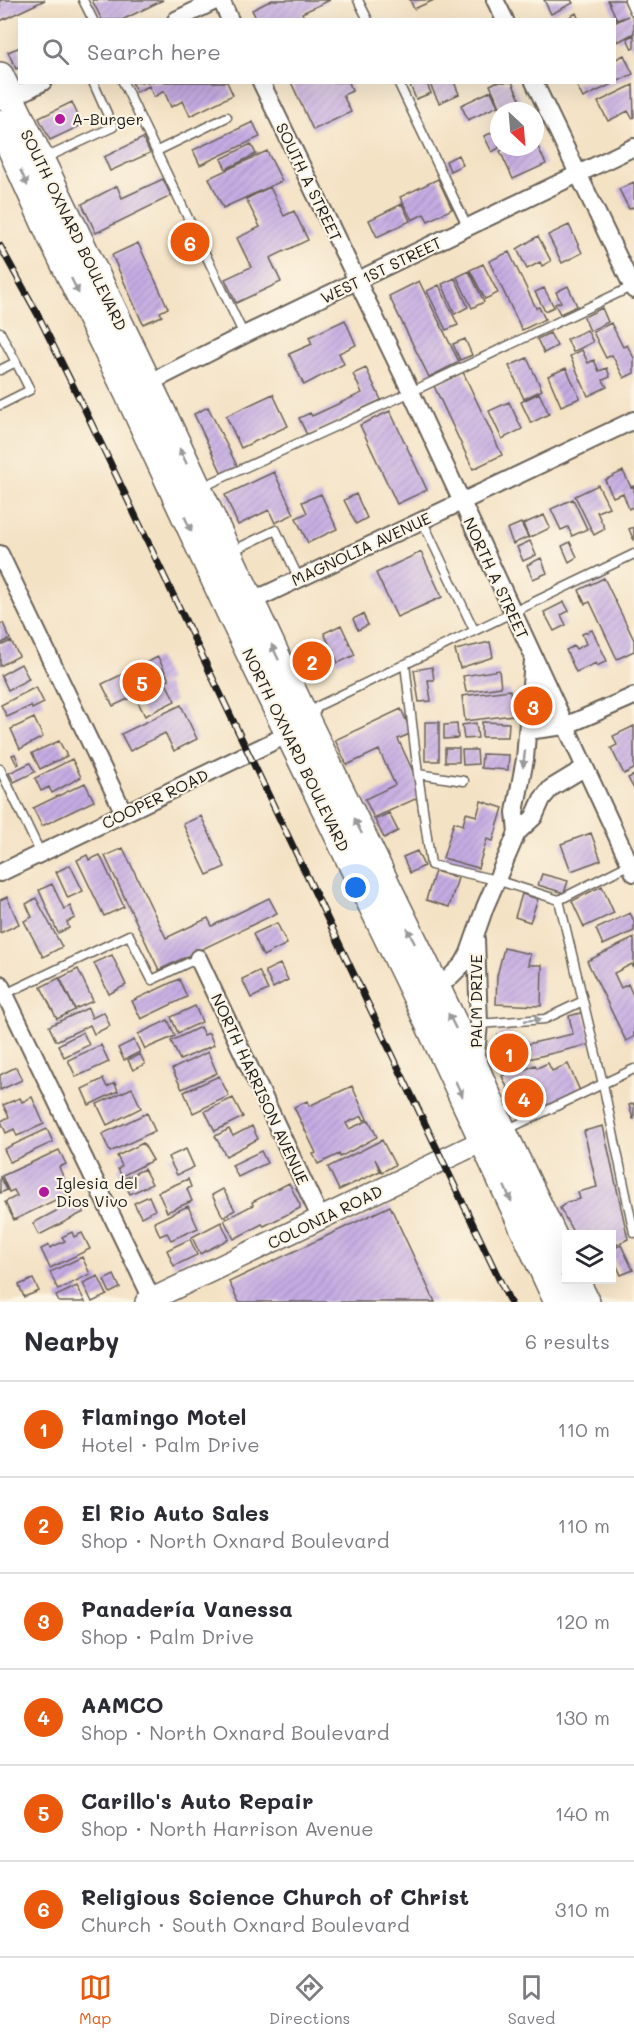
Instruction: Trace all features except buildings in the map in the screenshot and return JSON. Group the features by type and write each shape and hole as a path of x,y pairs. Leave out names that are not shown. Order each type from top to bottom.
{"main road":[{"name":"SOUTH OXNARD BOULEVARD","path":"3,92 40,161 138,388"},
{"name":"SOUTH OXNARD BOULEVARD","path":"0,124 50,234 138,388"},
{"name":"NORTH OXNARD BOULEVARD","path":"138,388 199,489 250,597 299,729"},
{"name":"NORTH OXNARD BOULEVARD","path":"138,388 223,597 299,729 493,1136 558,1302"},
{"path":"223,597 250,597"},
{"name":"NORTH OXNARD BOULEVARD","path":"426,993 475,1067 493,1136 562,1254"},
{"path":"577,1284 586,1302"}],"street":[{"path":"180,18 219,0 229,18"},
{"path":"495,0 504,18"},
{"path":"3,92 35,84"},
{"name":"SOUTH A STREET","path":"262,84 357,282"},
{"path":"535,84 633,287"},
{"name":"WEST 1ST STREET","path":"138,388 634,147"},
{"name":"NORTH A STREET","path":"357,282 411,392 632,869"},
{"name":"MAGNOLIA AVENUE","path":"250,597 265,595 634,420"},
{"path":"0,554 124,813"},
{"name":"PALM DRIVE","path":"517,833 515,812 521,785 533,659"},
{"path":"527,731 565,726 634,696"},
{"name":"COOPER ROAD","path":"0,873 299,729"},
{"name":"PALM DRIVE","path":"426,993 463,964 517,833 534,817 542,799 551,788 584,768"},
{"name":"PALM DRIVE","path":"475,1067 479,1024 476,935"},
{"name":"NORTH HARRISON AVENUE","path":"198,958 321,1219"},
{"path":"2,991 150,1301"},
{"name":"COLONIA ROAD","path":"150,1301 493,1136"}],"lane":[{"path":"83,0 92,18"},
{"path":"358,0 367,18"},
{"path":"629,0 634,11"},
{"path":"40,161 113,127 94,84"},
{"path":"124,84 244,335"},
{"path":"399,84 468,228"},
{"path":"157,151 227,117"},
{"path":"199,489 633,287"},
{"path":"0,332 30,390 0,405"},
{"path":"0,370 16,362"},
{"path":"422,520 474,630"},
{"path":"229,553 276,530 299,579"},
{"path":"299,729 318,706 634,554"},
{"path":"405,664 432,865 496,880 559,900 632,869"},
{"path":"0,769 40,854"},
{"path":"418,774 464,781"},
{"path":"559,900 603,1084 634,1233"},
{"path":"2,991 129,935 152,980 198,958"},
{"path":"479,1024 545,1019 583,1001"},
{"path":"493,1136 634,1069"}],"railway":[{"path":"0,246 37,313 85,410 510,1302"}],"place":[{"name":"A-Burger","path":"60,119"},
{"name":"Religious Science Church of Christ","path":"190,242"},
{"name":"El Rio Auto Sales","path":"312,661"},
{"name":"Carillo's Auto Repair","path":"142,682"},
{"name":"Panadería Vanessa","path":"533,706"},
{"name":"Flamingo Motel","path":"509,1053"},
{"name":"AAMCO","path":"524,1098"},
{"name":"Iglesia del Dios Vivo","path":"44,1192"}]}
